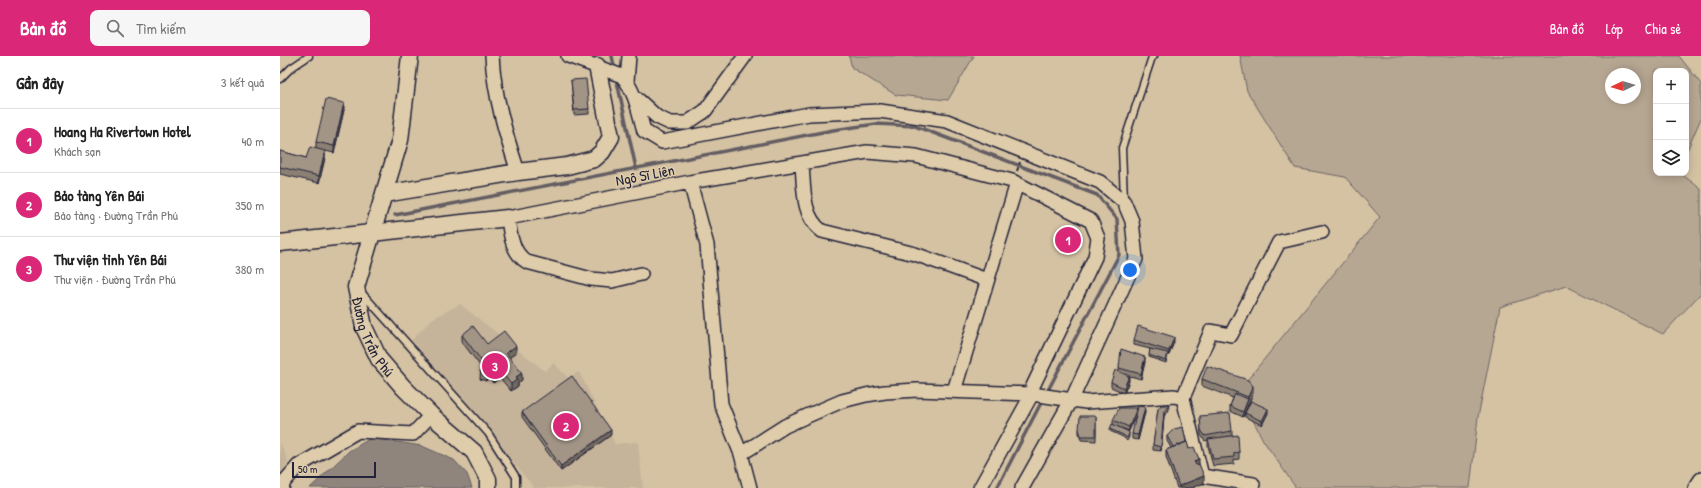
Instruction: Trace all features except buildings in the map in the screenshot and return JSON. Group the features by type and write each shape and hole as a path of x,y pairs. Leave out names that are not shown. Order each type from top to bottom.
{"street":[{"name":"Đường Trần Phú","path":"410,56 400,140 356,287 364,327 379,359 403,387 431,415 474,452 488,479 488,488"},
{"path":"492,56 493,73 508,141 518,172"},
{"path":"568,56 624,79 633,95 644,131 662,142 809,114 880,111 947,121 1100,182 1124,202 1132,221 1136,259 1022,488"},
{"path":"624,79 629,56"},
{"path":"633,95 657,117 670,123 687,123 705,111 745,56"},
{"path":"384,194 518,172 567,166 594,159 602,152 611,137 600,68"},
{"path":"690,182 867,152 916,156 1016,180 1091,221 1098,238 1095,256 1032,386 1034,394 980,488"},
{"path":"802,164 808,214 815,226 822,231 915,254 987,280"},
{"path":"954,391 1016,180"},
{"name":"Ngô Sĩ Liên","path":"508,218 690,182 708,245 721,404 741,454 750,488"},
{"path":"280,243 508,218 511,239 521,258 527,262 591,279 612,281 641,274"},
{"path":"1252,488 1253,484 1202,476 1183,398 1211,331 1231,335 1279,242 1322,232"},
{"path":"741,454 785,426 842,402 866,395 885,392 917,390 1034,394 1068,398 1086,402 1174,396 1183,398"},
{"path":"282,488 284,482 298,466 358,431 413,434 431,415"},
{"path":"1695,488 1701,479"}],"lane":[{"path":"280,79 291,68 308,56"},
{"path":"1124,202 1122,148 1152,57 1154,56"},
{"path":"356,287 488,433 516,477 516,488"}],"path":[{"path":"1016,180 1023,155"}],"shaded area":[{"path":"849,56 974,56 948,100 896,95 852,68"},
{"path":"1240,56 1679,56 1688,68 1653,68 1653,176 1684,176 1701,189 1701,293 1663,334 1566,286 1500,307 1478,417 1470,488 1296,488 1263,440 1254,422 1235,395 1380,217 1345,177 1295,168 1247,91"},
{"path":"1689,69 1701,84 1701,118 1689,146"},
{"path":"460,304 545,371 554,363 567,377 579,372 615,444 638,442 643,488 534,488 412,340 432,319"},
{"path":"371,438 422,446 454,460 467,474 472,488 310,488 349,451"},
{"path":"280,442 288,461 280,479"}],"waterway":[{"path":"612,56 615,71"},
{"path":"616,77 636,168"},
{"path":"395,215 833,130 876,124 915,126 1097,195 1117,219 1119,255 1046,394"},
{"path":"997,488 1043,399"}],"place":[{"name":"Hoang Ha Rivertown Hotel","path":"1068,240"},
{"name":"Thư viện tỉnh Yên Bái","path":"495,366"},
{"name":"Bảo tàng Yên Bái","path":"566,426"}]}
